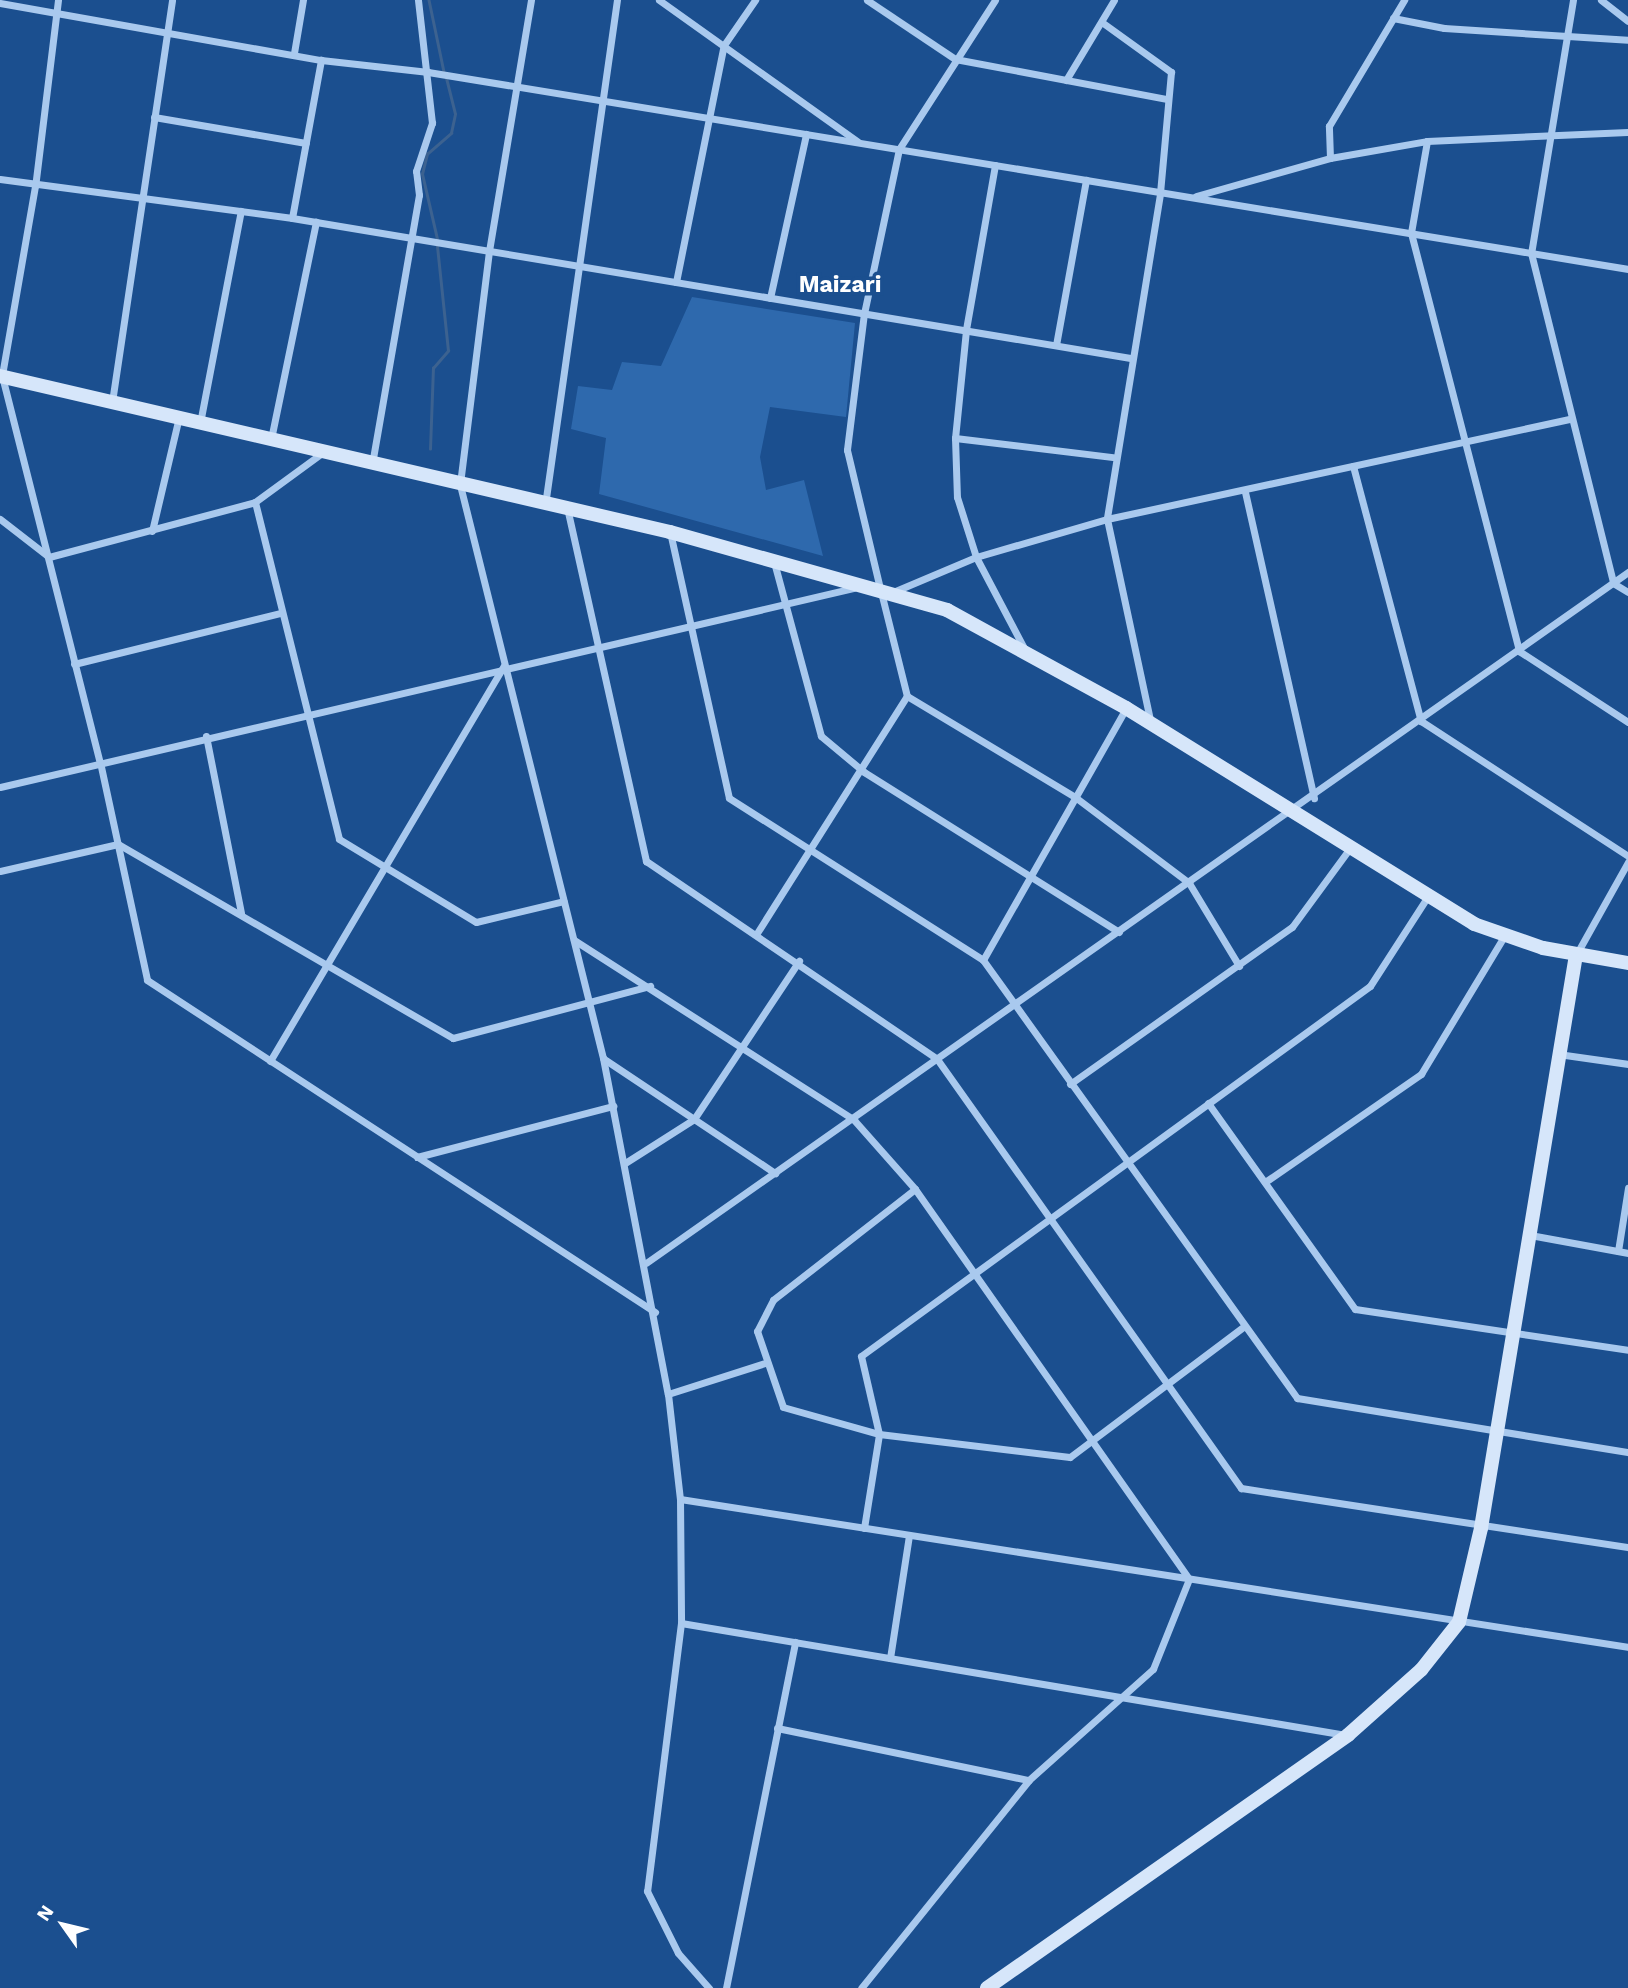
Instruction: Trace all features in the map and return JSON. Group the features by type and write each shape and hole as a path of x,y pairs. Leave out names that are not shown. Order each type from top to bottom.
{"main road":[{"path":"1,376 178,421 271,439 545,507 670,532 774,559 947,610 1024,648 1126,708 1428,896 1503,938 1576,955 1628,963"},
{"path":"986,1988 1348,1735 1421,1670 1459,1622 1481,1528 1576,955"}],"street":[{"path":"58,0 35,186 1,376 100,762 147,981 654,1312"},
{"path":"112,403 172,0"},
{"path":"294,53 303,0"},
{"path":"372,465 419,195 416,171 432,123 418,0"},
{"path":"531,0 489,251 460,485 603,1058 646,1263 668,1394 680,1499 681,1623 647,1891 678,1953 709,1988"},
{"path":"545,507 583,267 602,101 617,0"},
{"path":"659,0 859,143"},
{"path":"676,282 706,118 724,45 755,0"},
{"path":"867,0 955,60 1167,99"},
{"path":"757,933 864,772 907,696 847,450 864,313 899,149 995,0"},
{"path":"1066,80 1103,23 1114,0"},
{"path":"1329,158 1329,126 1404,0"},
{"path":"1573,0 1548,134 1531,253 1569,419 1613,583 1628,592"},
{"path":"1601,0 1628,21"},
{"path":"0,3 56,11 168,34 294,53 321,60 428,72 1628,269"},
{"path":"1393,18 1565,38 1628,40"},
{"path":"1103,23 1171,72 1160,194 1113,457 1107,519 1151,724"},
{"path":"292,218 321,60"},
{"path":"155,117 306,143"},
{"path":"1192,198 1329,158 1427,141 1628,132"},
{"path":"770,298 806,134"},
{"path":"1427,141 1411,233 1519,650 1628,722"},
{"path":"995,165 966,330 955,438 957,497 976,557 1024,648"},
{"path":"0,179 35,186 142,197 292,218 1130,358"},
{"path":"1056,345 1086,180"},
{"path":"200,425 241,211"},
{"path":"271,439 316,222"},
{"path":"0,787 308,712 782,603 880,589 976,557 1107,519 1245,492 1464,440 1569,419"},
{"path":"152,531 178,421"},
{"path":"955,438 1113,457"},
{"path":"49,557 255,502 323,452"},
{"path":"1353,466 1421,721 1628,856"},
{"path":"1245,492 1314,798"},
{"path":"255,502 280,613 339,839 476,922 564,901"},
{"path":"568,512 646,861 799,961 937,1059 1052,1215 1165,1384 1241,1488 1481,1528 1628,1547"},
{"path":"0,519 49,557"},
{"path":"670,532 687,625 729,797 982,960 1012,1007 1126,1161 1242,1328 1297,1398 1628,1452"},
{"path":"774,559 782,603 821,736 864,772 1119,932"},
{"path":"646,1263 854,1120 1293,810 1314,798 1628,572"},
{"path":"74,664 280,613"},
{"path":"270,1061 504,666"},
{"path":"907,696 1075,797 1189,883 1239,966"},
{"path":"982,960 1126,708"},
{"path":"206,736 241,913"},
{"path":"0,871 118,844 453,1038 650,986"},
{"path":"1070,1084 1292,927 1351,847"},
{"path":"1576,955 1628,862"},
{"path":"864,1528 879,1434 861,1356 970,1271 1370,986 1428,896"},
{"path":"1265,1182 1421,1074 1503,938"},
{"path":"573,940 743,1043 854,1120 915,1189 1090,1444 1189,1579"},
{"path":"625,1163 694,1119 799,961"},
{"path":"1558,1054 1628,1064"},
{"path":"603,1058 775,1172"},
{"path":"1209,1103 1355,1309 1628,1350"},
{"path":"417,1157 613,1106"},
{"path":"1618,1251 1628,1188"},
{"path":"915,1189 773,1300 757,1331 765,1363 783,1407 879,1434 1070,1457 1242,1328"},
{"path":"1529,1235 1628,1253"},
{"path":"668,1394 765,1363"},
{"path":"680,1499 1628,1647"},
{"path":"890,1658 909,1535"},
{"path":"861,1988 1030,1780 1153,1669 1189,1579"},
{"path":"681,1623 1348,1735"},
{"path":"726,1988 795,1642"},
{"path":"777,1728 1030,1780"}],"shaded area":[{"path":"692,297 855,323 846,417 770,407 760,457 766,490 804,480 823,556 599,494 606,438 571,429 578,386 612,390 622,362 661,366"}],"waterway":[{"path":"429,0 444,72"},
{"path":"437,239 422,174 427,154 451,133 455,114 446,78"},
{"path":"430,449 433,368 448,351 437,246"}],"district":[{"name":"Maizari","path":"840,285"}]}
